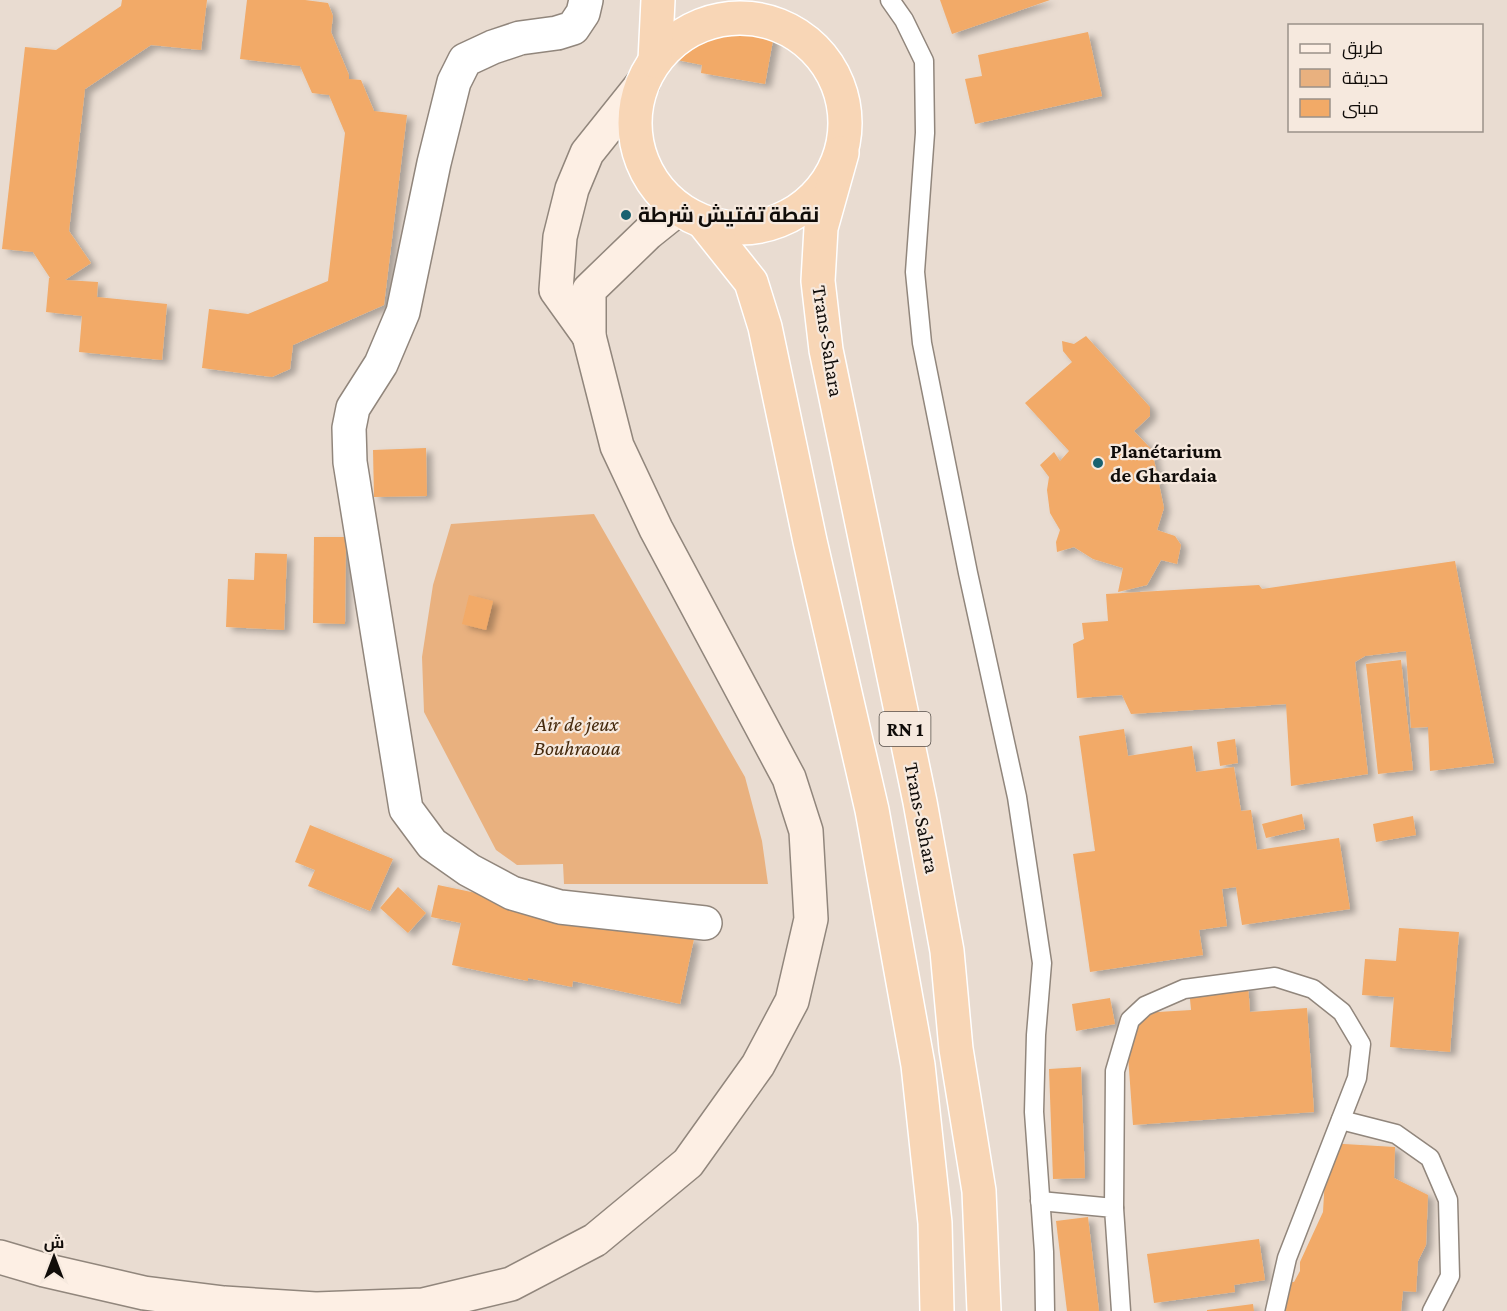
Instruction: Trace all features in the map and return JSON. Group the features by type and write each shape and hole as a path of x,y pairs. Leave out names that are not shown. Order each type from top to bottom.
{"highway":[{"path":"658,0 649,72 636,106 635,135 642,164 657,189 691,216 738,229 772,224 803,208 827,184 842,153 846,118 838,83 820,53 782,0"},
{"path":"649,72 677,39 704,24 735,18 766,21 796,33 820,53"},
{"name":"Trans-Sahara","path":"842,153 821,228 818,281 825,339 920,802 947,951 956,1049 979,1191 984,1311"},
{"name":"RN 1","path":"691,216 751,282 765,327 810,541 872,810 918,1065 935,1223 937,1311"}],"main road":[{"path":"588,336 556,290 560,237 572,189 587,153 649,72"},
{"path":"0,1257 44,1270 144,1293 224,1303 316,1310 423,1305 511,1284 595,1240 688,1163 758,1065 792,1001 811,919 806,831 789,778 656,529 617,446 588,336 589,290 633,246 691,216"}],"street":[{"path":"586,0 583,13 573,28 557,33 520,38 465,60 454,82 403,312 381,364 353,408 349,428 350,462 406,809 432,844 469,870 512,893 560,907 705,922"}],"lane":[{"path":"890,0 904,20 924,61 925,133 915,272 922,343 968,573 1017,797 1042,963 1036,1035 1035,1112 1045,1311"},
{"path":"1121,1311 1114,1208 1115,1071 1130,1020 1145,1006 1184,989 1275,977 1313,989 1342,1012 1361,1044 1357,1078 1287,1258 1275,1311"},
{"path":"1341,1120 1396,1134 1430,1158 1448,1200 1450,1276 1432,1311"},
{"path":"1040,1201 1114,1208"}],"green space":[{"name":"Air de jeux Bouhraoua","path":"594,514 745,777 762,841 768,884 564,884 563,864 517,865 496,850 424,712 422,657 433,585 451,524"}],"building":[{"path":"122,0 207,0 201,50 151,45 85,89 69,231 91,263 65,280 98,282 97,297 167,304 162,360 79,352 82,316 46,312 50,278 33,252 2,249 25,47 56,50 121,6"},
{"path":"247,0 305,0 328,3 333,16 331,32 349,79 361,80 374,111 407,115 384,305 293,345 290,369 272,377 202,368 209,309 248,314 328,281 345,133 329,95 312,93 300,66 240,59"},
{"path":"940,0 1050,0 952,34"},
{"path":"680,18 774,35 765,84 701,73 702,65 672,59"},
{"path":"1088,32 1102,96 975,124 965,79 982,76 978,55"},
{"name":"Planétarium de Ghardaia","path":"1086,336 1150,407 1150,416 1134,431 1152,450 1164,508 1157,530 1175,536 1181,545 1177,564 1161,560 1147,585 1118,592 1123,568 1093,559 1074,547 1057,552 1056,542 1060,530 1050,513 1047,490 1049,477 1040,465 1054,452 1060,461 1069,451 1025,403 1072,362 1063,351 1062,341 1074,344"},
{"path":"426,448 427,496 374,497 373,450"},
{"path":"314,537 346,537 345,624 313,623"},
{"path":"255,553 287,554 284,630 226,627 228,579 254,580"},
{"path":"1455,561 1494,763 1430,771 1428,727 1411,728 1406,651 1365,656 1355,662 1368,774 1291,786 1286,704 1131,714 1122,695 1077,698 1073,644 1084,639 1082,623 1108,621 1106,594 1259,585 1262,589"},
{"path":"469,595 493,601 486,630 462,624"},
{"path":"1401,660 1413,770 1378,774 1366,664"},
{"path":"1124,729 1128,756 1192,746 1196,772 1234,767 1241,811 1251,810 1257,850 1339,838 1350,909 1242,925 1236,887 1222,889 1227,926 1199,930 1203,955 1090,972 1073,854 1095,851 1079,736"},
{"path":"1235,739 1238,763 1220,766 1217,742"},
{"path":"1302,814 1305,829 1266,838 1262,824"},
{"path":"1413,816 1416,835 1376,842 1373,824"},
{"path":"310,825 393,859 370,911 308,886 315,870 295,862"},
{"path":"438,885 694,939 680,1004 573,981 572,987 528,978 528,981 452,965 461,923 431,917"},
{"path":"398,887 426,913 408,933 380,908"},
{"path":"1399,928 1459,932 1450,1052 1390,1047 1394,997 1362,995 1365,959 1396,961"},
{"path":"1248,984 1250,1012 1307,1008 1314,1112 1133,1125 1125,1014 1191,1010 1189,988"},
{"path":"1110,998 1115,1024 1076,1031 1072,1004"},
{"path":"1081,1067 1085,1178 1053,1179 1049,1069"},
{"path":"1327,1143 1395,1147 1394,1178 1428,1195 1426,1245 1418,1261 1416,1292 1403,1291 1401,1311 1279,1311 1280,1282 1294,1282 1300,1271 1300,1262 1323,1212"},
{"path":"1088,1217 1099,1311 1067,1311 1056,1221"},
{"path":"1259,1239 1265,1280 1234,1285 1235,1292 1154,1303 1147,1254"},
{"path":"1253,1304 1254,1311 1207,1311 1207,1310"}],"place":[{"name":"نقطة تفتيش شرطة","path":"626,215"},
{"name":"Planétarium de Ghardaia","path":"1098,463"}]}
